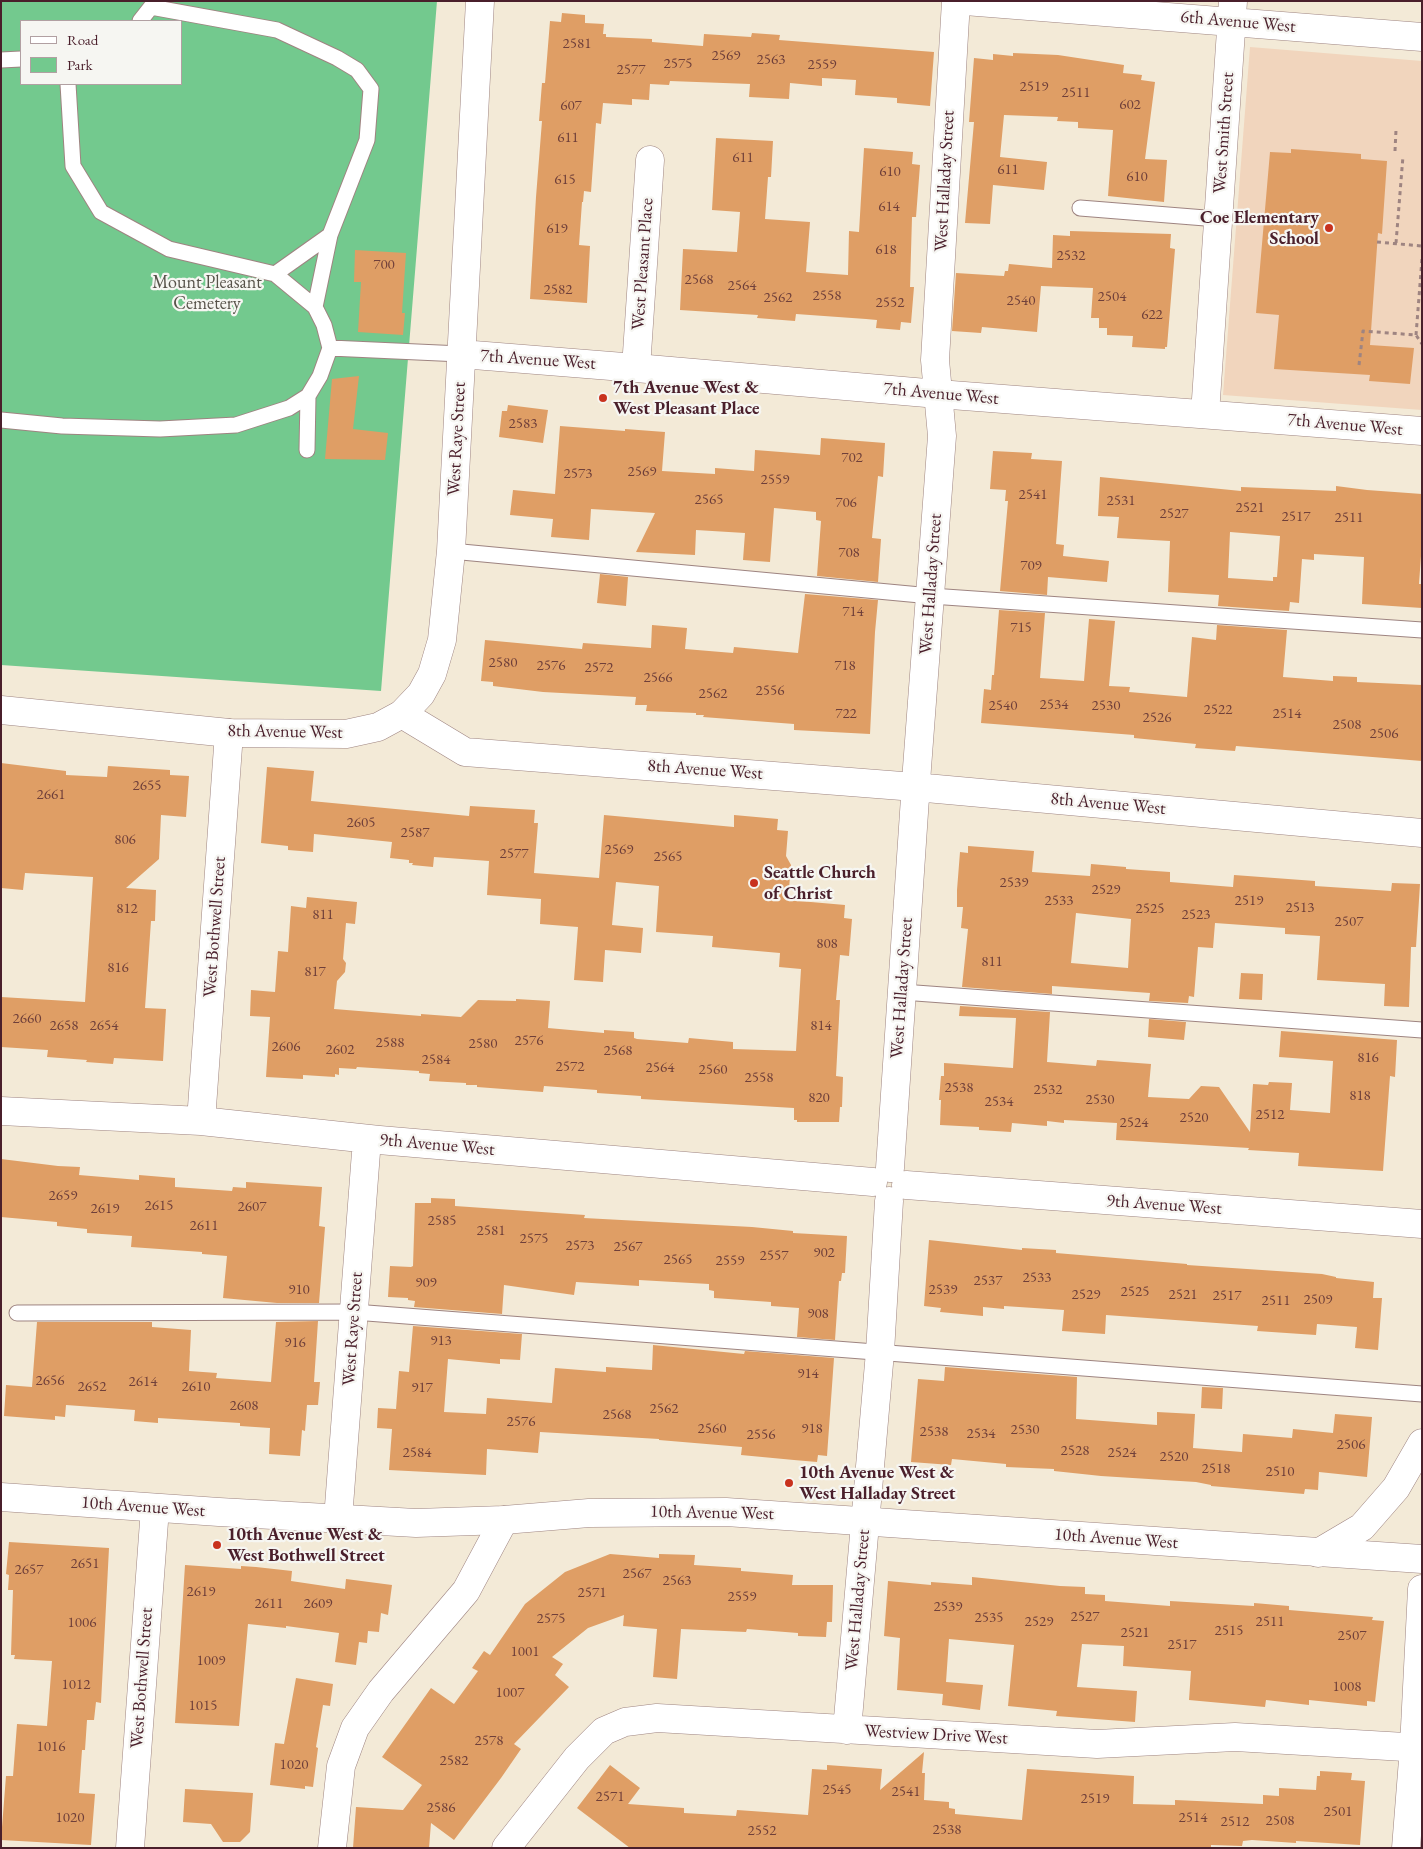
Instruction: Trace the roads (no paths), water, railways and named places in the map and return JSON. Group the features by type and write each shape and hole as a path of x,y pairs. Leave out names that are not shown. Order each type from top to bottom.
{"street":[{"name":"West Raye Street","path":"402,714 421,694 432,674 442,640 451,550 480,1"},
{"name":"West Halladay Street","path":"847,1730 880,1352 889,1184 942,436 935,360 956,1"},
{"name":"6th Avenue West","path":"965,1 1232,11 1422,36"},
{"name":"West Smith Street","path":"1205,414 1232,11"},
{"name":"West Pleasant Place","path":"636,368 650,160"},
{"name":"7th Avenue West","path":"461,354 938,394 1422,431"},
{"name":"8th Avenue West","path":"1,710 229,733 346,734 378,727 402,714 465,752 916,787 1422,833"},
{"name":"West Bothwell Street","path":"201,1121 229,733"},
{"name":"9th Avenue West","path":"1,1110 201,1121 367,1139 889,1184 1422,1224"},
{"name":"West Raye Street","path":"338,1519 367,1139"},
{"path":"1318,1553 1362,1527 1396,1488 1422,1443"},
{"name":"10th Avenue West","path":"1,1497 416,1523 504,1520 589,1513 726,1512 1422,1560"},
{"name":"West Bothwell Street","path":"130,1848 154,1508"},
{"path":"332,1848 341,1766 355,1728 382,1691 466,1592 504,1520"},
{"path":"1406,1848 1418,1748 1422,1589"},
{"name":"Westview Drive West","path":"506,1848 577,1758 604,1731 625,1722 657,1718 1097,1744 1235,1737 1418,1748"}],"lane":[{"path":"141,20 151,4 277,30 337,58 357,70 371,89 367,140 330,235 315,307"},
{"path":"1,60 20,58"},
{"path":"1,420 62,426 160,429 236,425 288,408 308,396 320,376 330,348 324,325 315,307 276,274 169,250 101,212 73,166 68,85"},
{"path":"1080,208 1218,219"},
{"path":"276,274 330,235"},
{"path":"330,348 461,354"},
{"path":"307,450 308,396"},
{"path":"451,550 931,596 1422,630"},
{"path":"902,992 1422,1030"},
{"path":"17,1313 354,1312 1422,1394"}],"place":[{"name":"Coe Elementary School","path":"1329,228"},
{"name":"7th Avenue West & West Pleasant Place","path":"603,398"},
{"name":"Seattle Church of Christ","path":"754,883"},
{"name":"10th Avenue West & West Halladay Street","path":"789,1483"},
{"name":"10th Avenue West & West Bothwell Street","path":"217,1545"}],"park label":[{"name":"Mount Pleasant Cemetery","path":"207,293"}]}
